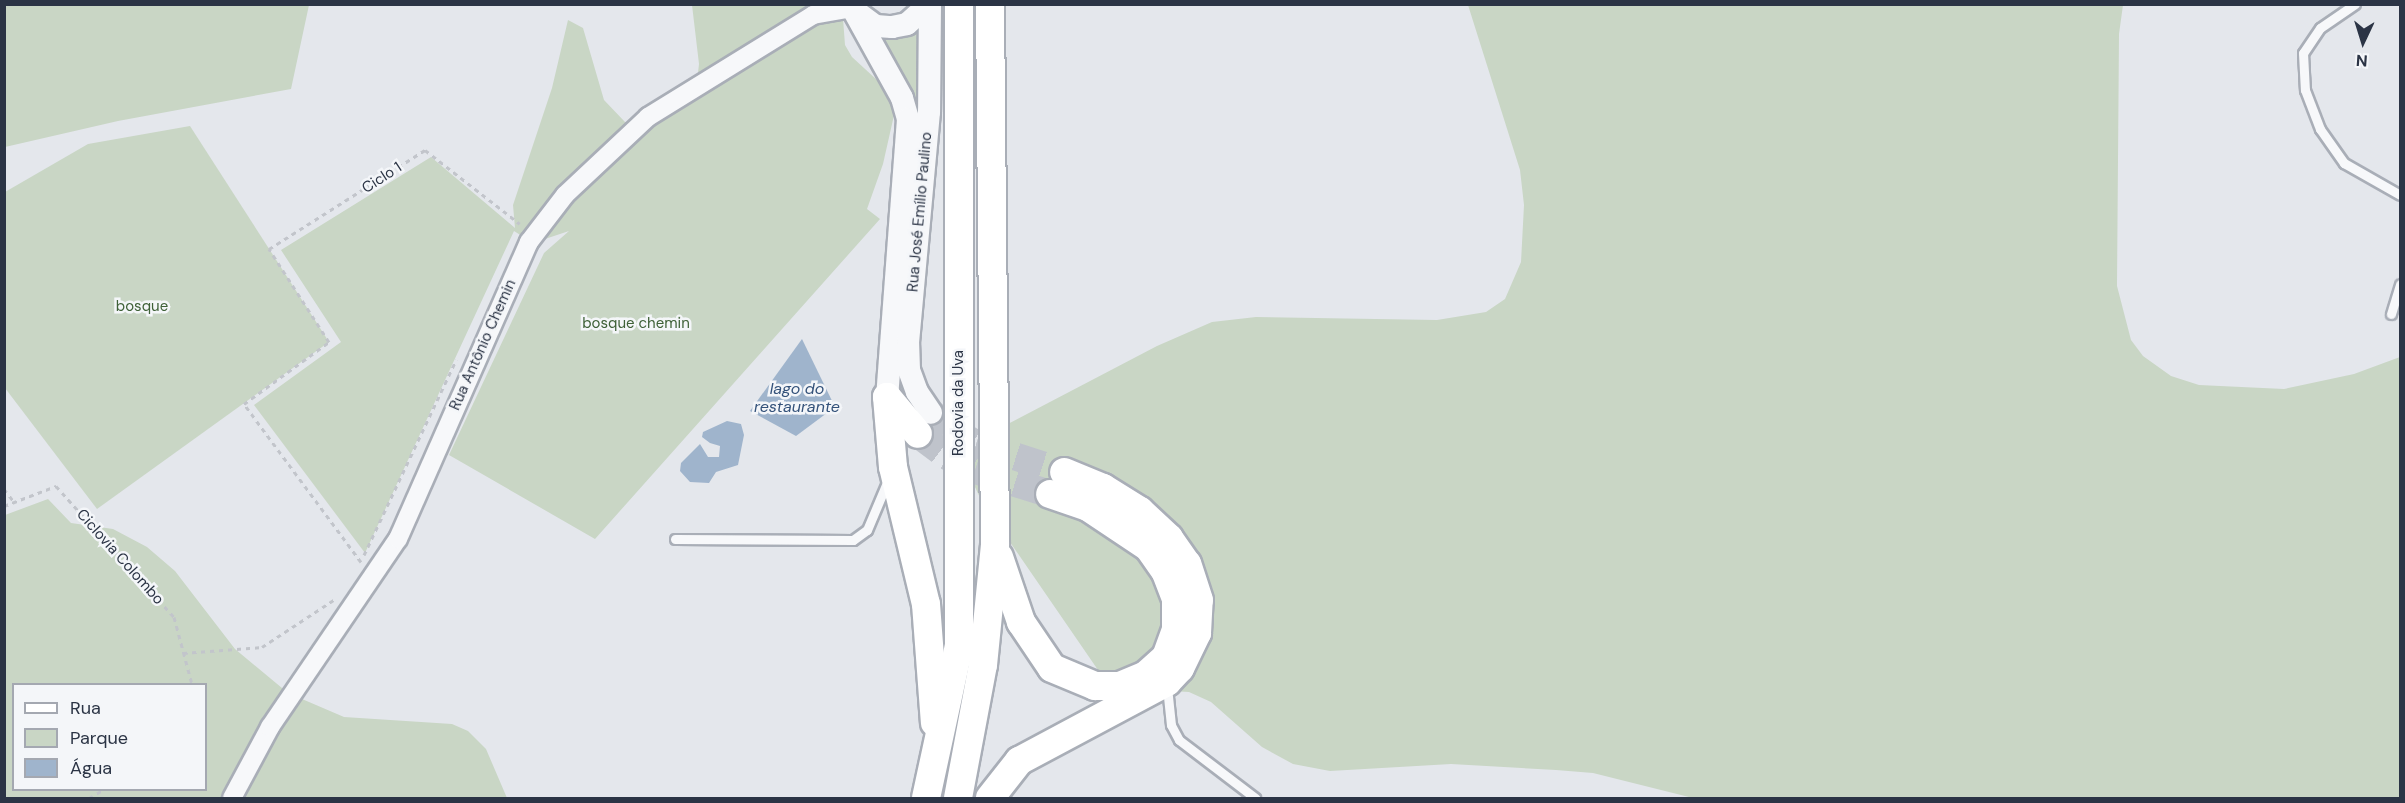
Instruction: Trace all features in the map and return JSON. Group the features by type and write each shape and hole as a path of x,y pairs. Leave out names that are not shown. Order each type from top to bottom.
{"main road":[{"name":"Rodovia da Uva","path":"926,798 959,645 959,4"},
{"path":"958,798 983,665 995,544 990,4"},
{"path":"887,397 925,424"},
{"path":"887,397 893,466 926,604 937,745"},
{"path":"990,798 1018,761 1167,682 1180,668 1197,633 1199,600 1187,564 1169,538 1140,511 1103,488 1057,483 1148,547 1165,571 1176,600 1176,629 1166,657 1146,675 1120,686 1095,686 1053,668 1021,622 995,544"}],"street":[{"path":"851,6 876,26 892,27 914,20 930,4"},
{"name":"Rua José Emílio Paulino","path":"925,424 909,370 908,340 929,120 930,4"},
{"name":"Rua José Emílio Paulino","path":"851,6 902,98 908,119 887,397"},
{"name":"Rua Antônio Chemin","path":"232,798 270,728 398,539 529,242 565,195 648,117 813,15 851,6"}],"lane":[{"path":"2355,4 2320,28 2303,53 2305,90 2320,129 2344,163 2400,195"},
{"path":"2391,314 2400,284"},
{"path":"675,539 853,540 867,530 893,466"},
{"path":"1167,682 1172,725 1179,740 1255,798"}],"path":[{"name":"Ciclo 1","path":"362,560 244,404 329,342 269,249 425,150 521,222 516,233"},
{"path":"356,569 461,349"},
{"name":"Ciclovia Colombo","path":"4,506 56,486 174,617 192,683"},
{"path":"4,489 14,502"},
{"path":"183,653 262,647 336,598 351,610"}],"green space":[{"path":"4,5 309,5 291,89 118,121 5,147"},
{"name":"bosque chemin","path":"692,5 842,5 845,45 852,57 877,80 899,93 883,164 867,209 880,219 595,539 449,455 544,253 569,231 533,243 514,231 365,553 254,405 341,342 281,250 431,157 515,228 513,205 552,88 568,20 583,28 604,100 625,122 646,124 684,108 696,90 699,64"},
{"path":"1468,5 2123,5 2119,34 2117,286 2131,340 2143,356 2171,376 2199,385 2284,389 2354,374 2400,357 2400,798 1693,798 1593,773 1556,770 1451,764 1330,771 1293,764 1262,747 1211,702 1189,692 1135,689 1113,682 1098,670 981,500 969,474 971,456 984,439 1002,427 1157,346 1212,322 1256,317 1437,320 1486,312 1505,299 1521,262 1524,205 1520,170"},
{"path":"923,30 918,104 878,41"},
{"name":"bosque","path":"190,126 329,342 97,509 5,388 5,192 88,144"},
{"path":"48,499 71,523 113,529 147,547 175,571 235,649 288,693 344,717 452,724 468,731 486,749 507,798 5,798 5,515"}],"water":[{"name":"lago do restaurante","path":"802,339 835,407 796,436 750,411"},
{"path":"727,421 741,424 744,435 738,465 716,472 709,483 690,482 680,471 681,463 700,444 708,457 719,457 720,446 702,437 703,432"}],"tunnel":[{"path":"931,413 949,428 976,444 1064,472"},
{"path":"918,434 947,456 975,470 1050,494"}]}
